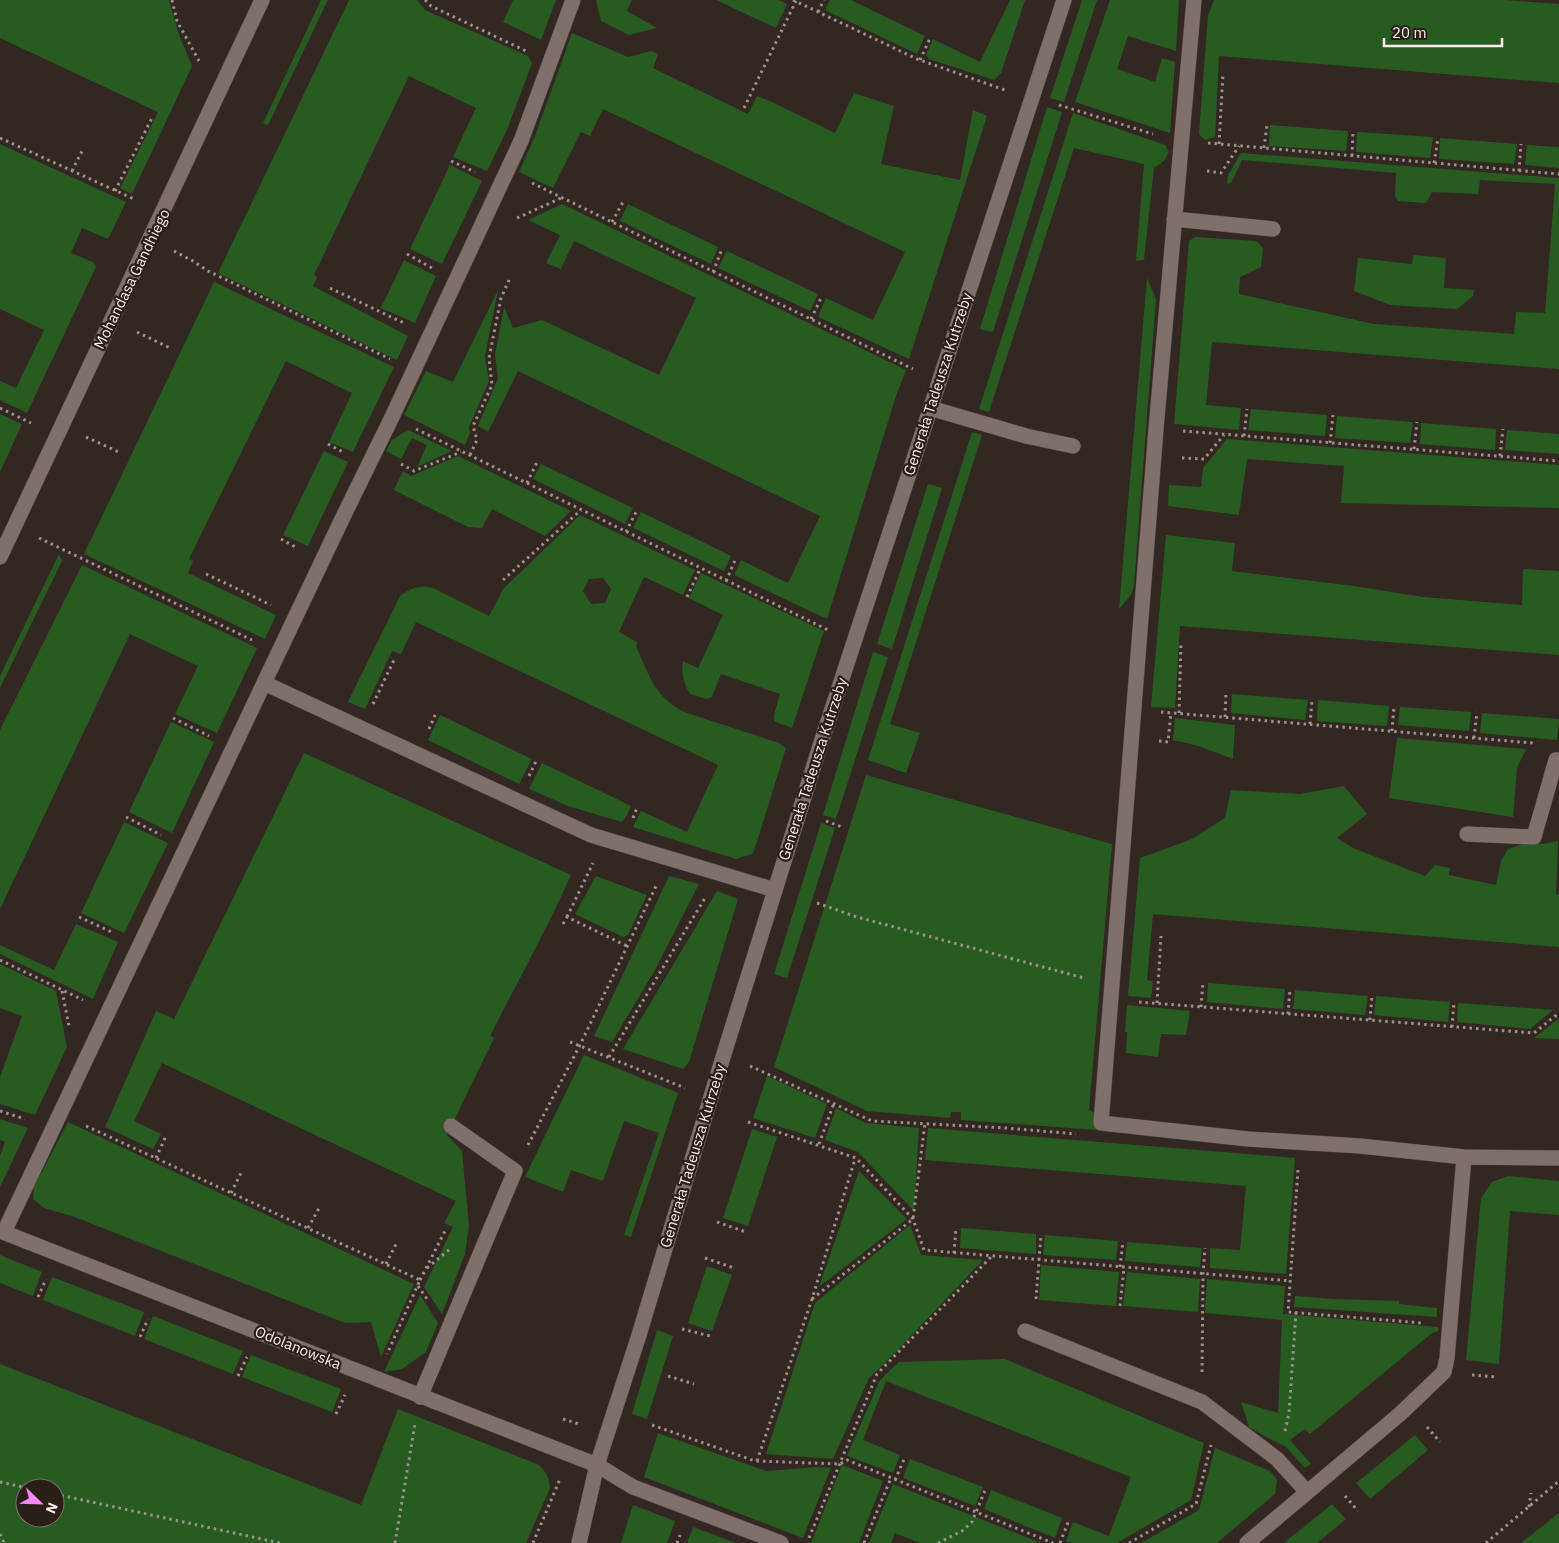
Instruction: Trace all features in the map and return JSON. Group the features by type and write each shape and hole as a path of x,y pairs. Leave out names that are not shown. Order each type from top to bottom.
{"street":[{"name":"Mohandasa Gandhiego","path":"0,557 262,0"},
{"path":"2,1231 60,1114 522,141 573,0"},
{"name":"Generała Tadeusza Kutrzeby","path":"580,1543 597,1465 639,1335 820,746 1064,0"},
{"path":"1194,0 1180,141 1156,429 1101,1123 1248,1139 1360,1146 1464,1157 1559,1158"},
{"path":"1174,219 1273,229"},
{"path":"930,408 1026,436 1073,446"},
{"path":"264,683 591,835 775,890"},
{"path":"1467,834 1534,837 1556,760 1559,760"},
{"path":"420,1397 515,1171 451,1126"},
{"path":"1247,1543 1400,1414 1444,1372 1447,1358 1464,1157"},
{"name":"Odolanowska","path":"2,1231 597,1465 633,1486 781,1543"},
{"path":"1025,1331 1202,1402 1277,1459 1307,1492"}],"path":[{"path":"172,0 177,21 199,60"},
{"path":"425,0 431,6 532,54"},
{"path":"818,12 824,0"},
{"path":"744,108 795,1 920,60 1031,98 1070,107 1170,139 1559,174"},
{"path":"920,60 930,38"},
{"path":"1219,144 1223,74"},
{"path":"115,191 153,116"},
{"path":"1264,148 1267,124"},
{"path":"1352,156 1353,131"},
{"path":"0,138 134,199 155,230 171,249 194,260 208,270 392,360"},
{"path":"1434,163 1438,138"},
{"path":"1520,171 1522,144"},
{"path":"1199,171 1222,173 1239,146"},
{"path":"72,171 84,149"},
{"path":"452,161 482,175"},
{"path":"507,171 914,369"},
{"path":"612,222 623,202"},
{"path":"713,272 722,249"},
{"path":"407,254 436,270"},
{"path":"470,455 477,440 473,426 492,385 489,358 501,298 509,280"},
{"path":"330,288 409,325"},
{"path":"810,319 822,296"},
{"path":"0,408 58,436 80,434 121,453"},
{"path":"1244,436 1247,409"},
{"path":"1330,443 1333,416"},
{"path":"392,417 700,569 831,631"},
{"path":"1414,449 1417,422"},
{"path":"1156,429 1559,461"},
{"path":"1500,456 1503,429"},
{"path":"1175,457 1204,459 1225,434"},
{"path":"375,452 414,471 462,452"},
{"path":"526,483 537,462"},
{"path":"503,580 581,510"},
{"path":"626,532 637,510"},
{"path":"14,528 34,535 278,653"},
{"path":"726,581 736,558"},
{"path":"687,597 700,569"},
{"path":"206,574 274,606"},
{"path":"1179,713 1181,643"},
{"path":"371,708 395,658"},
{"path":"1225,717 1226,693"},
{"path":"1310,724 1312,700"},
{"path":"1392,731 1394,706"},
{"path":"1154,711 1540,744"},
{"path":"1152,741 1168,742 1171,712"},
{"path":"1474,738 1477,712"},
{"path":"173,718 212,738"},
{"path":"126,817 165,836"},
{"path":"563,924 604,839"},
{"path":"515,1171 580,1045 668,859"},
{"path":"609,1057 719,874"},
{"path":"817,903 857,917 1112,986"},
{"path":"80,917 118,935"},
{"path":"567,917 627,946"},
{"path":"1157,1003 1161,936"},
{"path":"0,960 86,1002"},
{"path":"1201,1007 1203,982"},
{"path":"1288,1014 1290,989"},
{"path":"62,990 70,1033"},
{"path":"1370,1020 1372,996"},
{"path":"1131,1002 1534,1033 1555,1016 1559,1016"},
{"path":"1452,1027 1454,1002"},
{"path":"570,1042 688,1090"},
{"path":"723,1057 764,1071 872,1121 1006,1128 1083,1135"},
{"path":"819,1144 834,1103"},
{"path":"0,1111 30,1121"},
{"path":"60,1114 420,1280"},
{"path":"748,1122 819,1144 856,1158 913,1219 924,1250 1291,1281"},
{"path":"812,1299 913,1219 925,1124"},
{"path":"156,1158 166,1136"},
{"path":"757,1462 812,1299 856,1158"},
{"path":"1299,1163 1288,1312 1449,1325"},
{"path":"231,1193 242,1171"},
{"path":"308,1228 319,1208"},
{"path":"717,1222 746,1232"},
{"path":"954,1253 956,1228"},
{"path":"376,1379 420,1280 445,1231"},
{"path":"1036,1300 1038,1261 1042,1235"},
{"path":"1120,1306 1123,1241"},
{"path":"386,1264 396,1244"},
{"path":"806,1543 877,1374 991,1257"},
{"path":"705,1258 734,1268"},
{"path":"38,1298 47,1276"},
{"path":"418,1286 448,1330"},
{"path":"1277,1459 1289,1413 1296,1312"},
{"path":"140,1337 149,1316"},
{"path":"682,1329 710,1336"},
{"path":"238,1376 248,1354"},
{"path":"1468,1375 1497,1377"},
{"path":"668,1376 694,1384"},
{"path":"336,1414 346,1392"},
{"path":"561,1418 579,1424"},
{"path":"395,1543 415,1421"},
{"path":"1421,1421 1440,1442"},
{"path":"652,1426 757,1462 840,1464 847,1460 1053,1543"},
{"path":"864,1543 905,1457"},
{"path":"1486,1543 1559,1481"},
{"path":"0,1482 15,1485"},
{"path":"938,1543 962,1531 972,1522 986,1488"},
{"path":"1340,1490 1358,1511"},
{"path":"1529,1507 1531,1493 1536,1500"},
{"path":"65,1496 280,1543"},
{"path":"1060,1543 1068,1520"},
{"path":"0,1534 4,1543"}],"green space":[{"path":"0,0 169,0 178,32 192,66 132,194 120,188 158,112 0,38"},
{"path":"321,0 328,0 268,125 263,123"},
{"path":"349,0 417,0 425,10 528,56 532,63 507,130 487,171 453,157 476,108 409,76 314,275 317,277 313,286 408,336 397,360 218,273"},
{"path":"513,0 556,0 541,40 503,22"},
{"path":"596,0 632,0 627,11 657,28 629,35 601,21"},
{"path":"716,0 778,0 787,4 776,28"},
{"path":"830,0 851,0 925,36 917,54 825,10"},
{"path":"1010,0 1025,0 1001,73 994,80 929,59 926,55 933,39 980,62"},
{"path":"1082,0 1097,0 1064,102 1050,98"},
{"path":"1110,0 1179,0 1176,51 1128,36 1117,69 1155,82 1162,58 1175,62 1170,133 1075,102"},
{"path":"1214,0 1504,0 1559,4 1559,83 1219,56 1215,137 1205,140 1199,134 1208,16"},
{"path":"572,33 628,57 651,51 658,54 653,68 748,114 757,96 835,133 854,93 894,106 881,164 960,180 973,110 987,116 909,359 818,317 826,298 873,320 905,252 603,109 590,136 581,132 553,188 519,172 535,136"},
{"path":"1047,107 1062,112 993,332 980,329"},
{"path":"1073,113 1165,145 1169,152 1164,161 1154,168 1144,260 1136,261 1144,164 1074,148 989,412 979,409"},
{"path":"1270,125 1348,131 1346,151 1269,146"},
{"path":"1357,132 1433,137 1430,158 1356,152"},
{"path":"1440,138 1517,144 1514,164 1439,159"},
{"path":"0,144 126,202 108,239 82,228 71,253 93,262 96,267 27,413 0,400 0,381 16,388 44,330 0,309"},
{"path":"1527,145 1559,147 1559,168 1525,165"},
{"path":"1241,153 1559,178 1559,369 1212,342 1206,405 1241,408 1239,430 1174,424 1189,241 1195,237 1256,241 1263,248 1261,267 1240,277 1239,294 1374,324 1514,334 1516,312 1545,313 1555,184 1480,180 1478,194 1432,192 1426,203 1398,201 1395,196 1396,173 1242,160 1231,183 1227,184 1228,175"},
{"path":"450,165 482,181 442,264 410,249"},
{"path":"562,204 906,370 896,396 827,619 734,575 741,560 788,583 820,516 518,371 488,432 478,426 498,378 495,355 504,307 513,328 542,320 659,375 696,298 574,241 561,269 546,263 560,235 528,220"},
{"path":"628,204 718,247 711,264 620,221"},
{"path":"727,251 818,294 810,311 718,268"},
{"path":"1413,255 1446,258 1444,288 1474,290 1473,296 1457,309 1390,305 1354,291 1358,258 1412,264"},
{"path":"404,260 436,276 415,323 381,308"},
{"path":"1147,278 1156,299 1134,585 1131,595 1119,609"},
{"path":"214,282 394,367 353,452 329,442 352,393 286,361 189,559 193,561 188,573 276,615 265,639 84,554"},
{"path":"498,290 485,356 489,381 469,427 470,433 465,445 404,415 426,371 453,382"},
{"path":"1251,409 1327,415 1325,436 1248,430"},
{"path":"0,414 22,424 0,472"},
{"path":"1337,416 1413,422 1410,443 1335,438"},
{"path":"1421,423 1496,429 1495,450 1420,444"},
{"path":"408,430 452,451 417,467 427,445 412,438 401,459 386,451 392,440"},
{"path":"1507,430 1559,434 1559,454 1505,450"},
{"path":"972,432 982,435 890,724 920,733 906,773 868,760"},
{"path":"1227,439 1559,465 1559,508 1341,503 1344,466 1247,459 1239,515 1168,506 1169,485 1201,487 1203,468"},
{"path":"324,451 348,462 308,546 283,535"},
{"path":"458,456 571,511 545,536 492,509 482,528 468,527 394,490 403,471 411,476"},
{"path":"541,464 633,508 625,524 533,479"},
{"path":"928,484 942,488 892,649 877,644"},
{"path":"641,512 731,556 724,571 633,528"},
{"path":"580,515 695,570 683,595 644,577 619,632 637,642 636,646 654,684 659,692 674,706 684,712 779,743 786,748 752,854 736,859 633,827 641,811 687,832 718,765 416,622 401,654 392,651 365,709 348,702 400,596 415,588 433,588 489,616 504,588","holes":["603,578 611,589 605,603 591,604 583,591 589,579"]},
{"path":"1166,535 1235,543 1232,571 1354,586 1423,597 1522,605 1523,569 1559,571 1559,655 1180,626 1175,708 1151,707"},
{"path":"59,554 62,561 0,688 0,676"},
{"path":"82,565 257,648 217,733 175,714 198,666 130,634 0,909 0,730"},
{"path":"701,573 824,631 792,728 774,721 780,694 721,674 712,697 706,699 690,694 682,670 683,661 698,668 723,615 689,598"},
{"path":"873,652 888,657 836,819 823,815"},
{"path":"1232,694 1308,700 1305,720 1231,713"},
{"path":"1318,700 1389,706 1387,726 1317,721"},
{"path":"1400,707 1471,712 1469,731 1398,725"},
{"path":"1482,713 1559,719 1557,740 1480,733"},
{"path":"440,715 532,759 519,784 428,740"},
{"path":"1175,718 1235,725 1233,759 1199,746 1173,740"},
{"path":"171,722 214,742 172,833 129,812"},
{"path":"1397,738 1526,749 1517,768 1513,817 1389,798"},
{"path":"304,753 571,875 490,1036 494,1038 447,1135 462,1151 469,1226 465,1254 442,1314 424,1287 453,1227 444,1223 456,1201 162,1063 134,1121 161,1134 153,1149 105,1127 156,1011 174,1019"},
{"path":"542,763 631,806 627,815 622,822 568,806 529,789"},
{"path":"866,775 1112,844 1089,1110 1098,1114 1097,1130 961,1120 961,1112 951,1112 950,1118 867,1111 774,1067"},
{"path":"1344,786 1367,814 1337,838 1353,848 1425,876 1435,865 1450,868 1449,875 1496,885 1501,861 1508,849 1526,843 1543,844 1558,841 1556,894 1559,895 1559,947 1153,914 1147,980 1153,981 1151,998 1128,996 1140,858 1192,839 1225,818 1231,790 1300,794"},
{"path":"124,822 168,843 124,933 81,913"},
{"path":"821,823 835,828 787,978 774,974"},
{"path":"596,876 647,895 628,935 623,937 575,914"},
{"path":"669,876 699,884 655,970 612,1042 594,1036"},
{"path":"717,891 738,899 689,1062 683,1069 623,1049"},
{"path":"76,924 118,942 93,999 0,954 0,945 54,970"},
{"path":"0,964 56,991 67,1047 35,1115 0,1104 0,1077 22,1016 0,1008"},
{"path":"1208,983 1285,989 1283,1009 1207,1002"},
{"path":"1295,990 1368,996 1365,1015 1293,1009"},
{"path":"1376,996 1450,1002 1448,1022 1374,1015"},
{"path":"1458,1003 1553,1010 1530,1029 1457,1022"},
{"path":"1127,1005 1190,1011 1186,1035 1161,1034 1158,1057 1126,1053"},
{"path":"1559,1020 1559,1039 1534,1038"},
{"path":"584,1055 678,1093 631,1237 624,1235 659,1133 624,1121 603,1181 571,1170 563,1192 525,1177"},
{"path":"767,1076 827,1104 815,1138 753,1118"},
{"path":"836,1108 866,1123 919,1128 914,1211 858,1152 825,1140"},
{"path":"0,1119 28,1128 0,1187 0,1156 5,1142 0,1140"},
{"path":"68,1122 414,1284 381,1357 371,1322 345,1323 72,1216 44,1208 33,1199 34,1187"},
{"path":"928,1128 1295,1158 1286,1274 1210,1268 1210,1248 1240,1250 1246,1186 925,1160"},
{"path":"752,1129 777,1137 748,1226 723,1218"},
{"path":"859,1171 907,1219 819,1287"},
{"path":"1508,1176 1559,1181 1559,1215 1510,1211 1499,1364 1466,1360 1481,1198 1492,1182"},
{"path":"910,1225 921,1255 983,1260 869,1378 833,1459 766,1454 815,1303"},
{"path":"961,1228 1036,1234 1036,1254 960,1248"},
{"path":"1045,1235 1118,1241 1116,1260 1043,1255"},
{"path":"1127,1242 1202,1248 1200,1267 1125,1261"},
{"path":"0,1255 42,1272 33,1296 0,1283"},
{"path":"1041,1265 1119,1272 1116,1306 1039,1300"},
{"path":"707,1266 732,1275 712,1331 688,1323"},
{"path":"1127,1272 1200,1279 1198,1312 1123,1306"},
{"path":"52,1277 144,1312 135,1336 43,1300"},
{"path":"1207,1279 1285,1286 1283,1314 1438,1327 1438,1331 1432,1333 1310,1434 1305,1429 1290,1440 1311,1464 1305,1468 1285,1446 1249,1427 1241,1402 1278,1413 1282,1320 1205,1313"},
{"path":"420,1295 438,1323 426,1352 402,1369 384,1372"},
{"path":"1295,1296 1399,1301 1399,1304 1437,1308 1437,1317 1294,1307"},
{"path":"153,1316 243,1351 233,1374 144,1339"},
{"path":"657,1330 673,1336 647,1419 632,1414"},
{"path":"251,1355 341,1389 332,1412 242,1377"},
{"path":"1005,1359 1204,1443 1191,1500 1117,1543 1072,1543 1066,1541 1073,1522 1109,1536 1131,1477 886,1381 863,1440 900,1455 893,1473 847,1456 880,1380 899,1362"},
{"path":"0,1364 361,1505 398,1409 537,1464 543,1469 550,1488 526,1543 0,1543"},
{"path":"658,1433 766,1471 818,1467 831,1468 803,1538 644,1477"},
{"path":"1415,1435 1428,1450 1370,1499 1356,1483"},
{"path":"1215,1448 1270,1471 1277,1480 1275,1494 1217,1543 1141,1543 1199,1510"},
{"path":"910,1459 983,1487 975,1506 903,1478"},
{"path":"842,1465 883,1481 859,1543 811,1543"},
{"path":"893,1484 1041,1543 920,1543 895,1533 891,1543 869,1543"},
{"path":"991,1490 1062,1518 1055,1538 984,1509"},
{"path":"1332,1504 1346,1519 1317,1543 1284,1543"},
{"path":"633,1505 675,1521 667,1543 621,1543"},
{"path":"1559,1513 1559,1543 1521,1543"},
{"path":"693,1527 736,1543 687,1543"}]}
